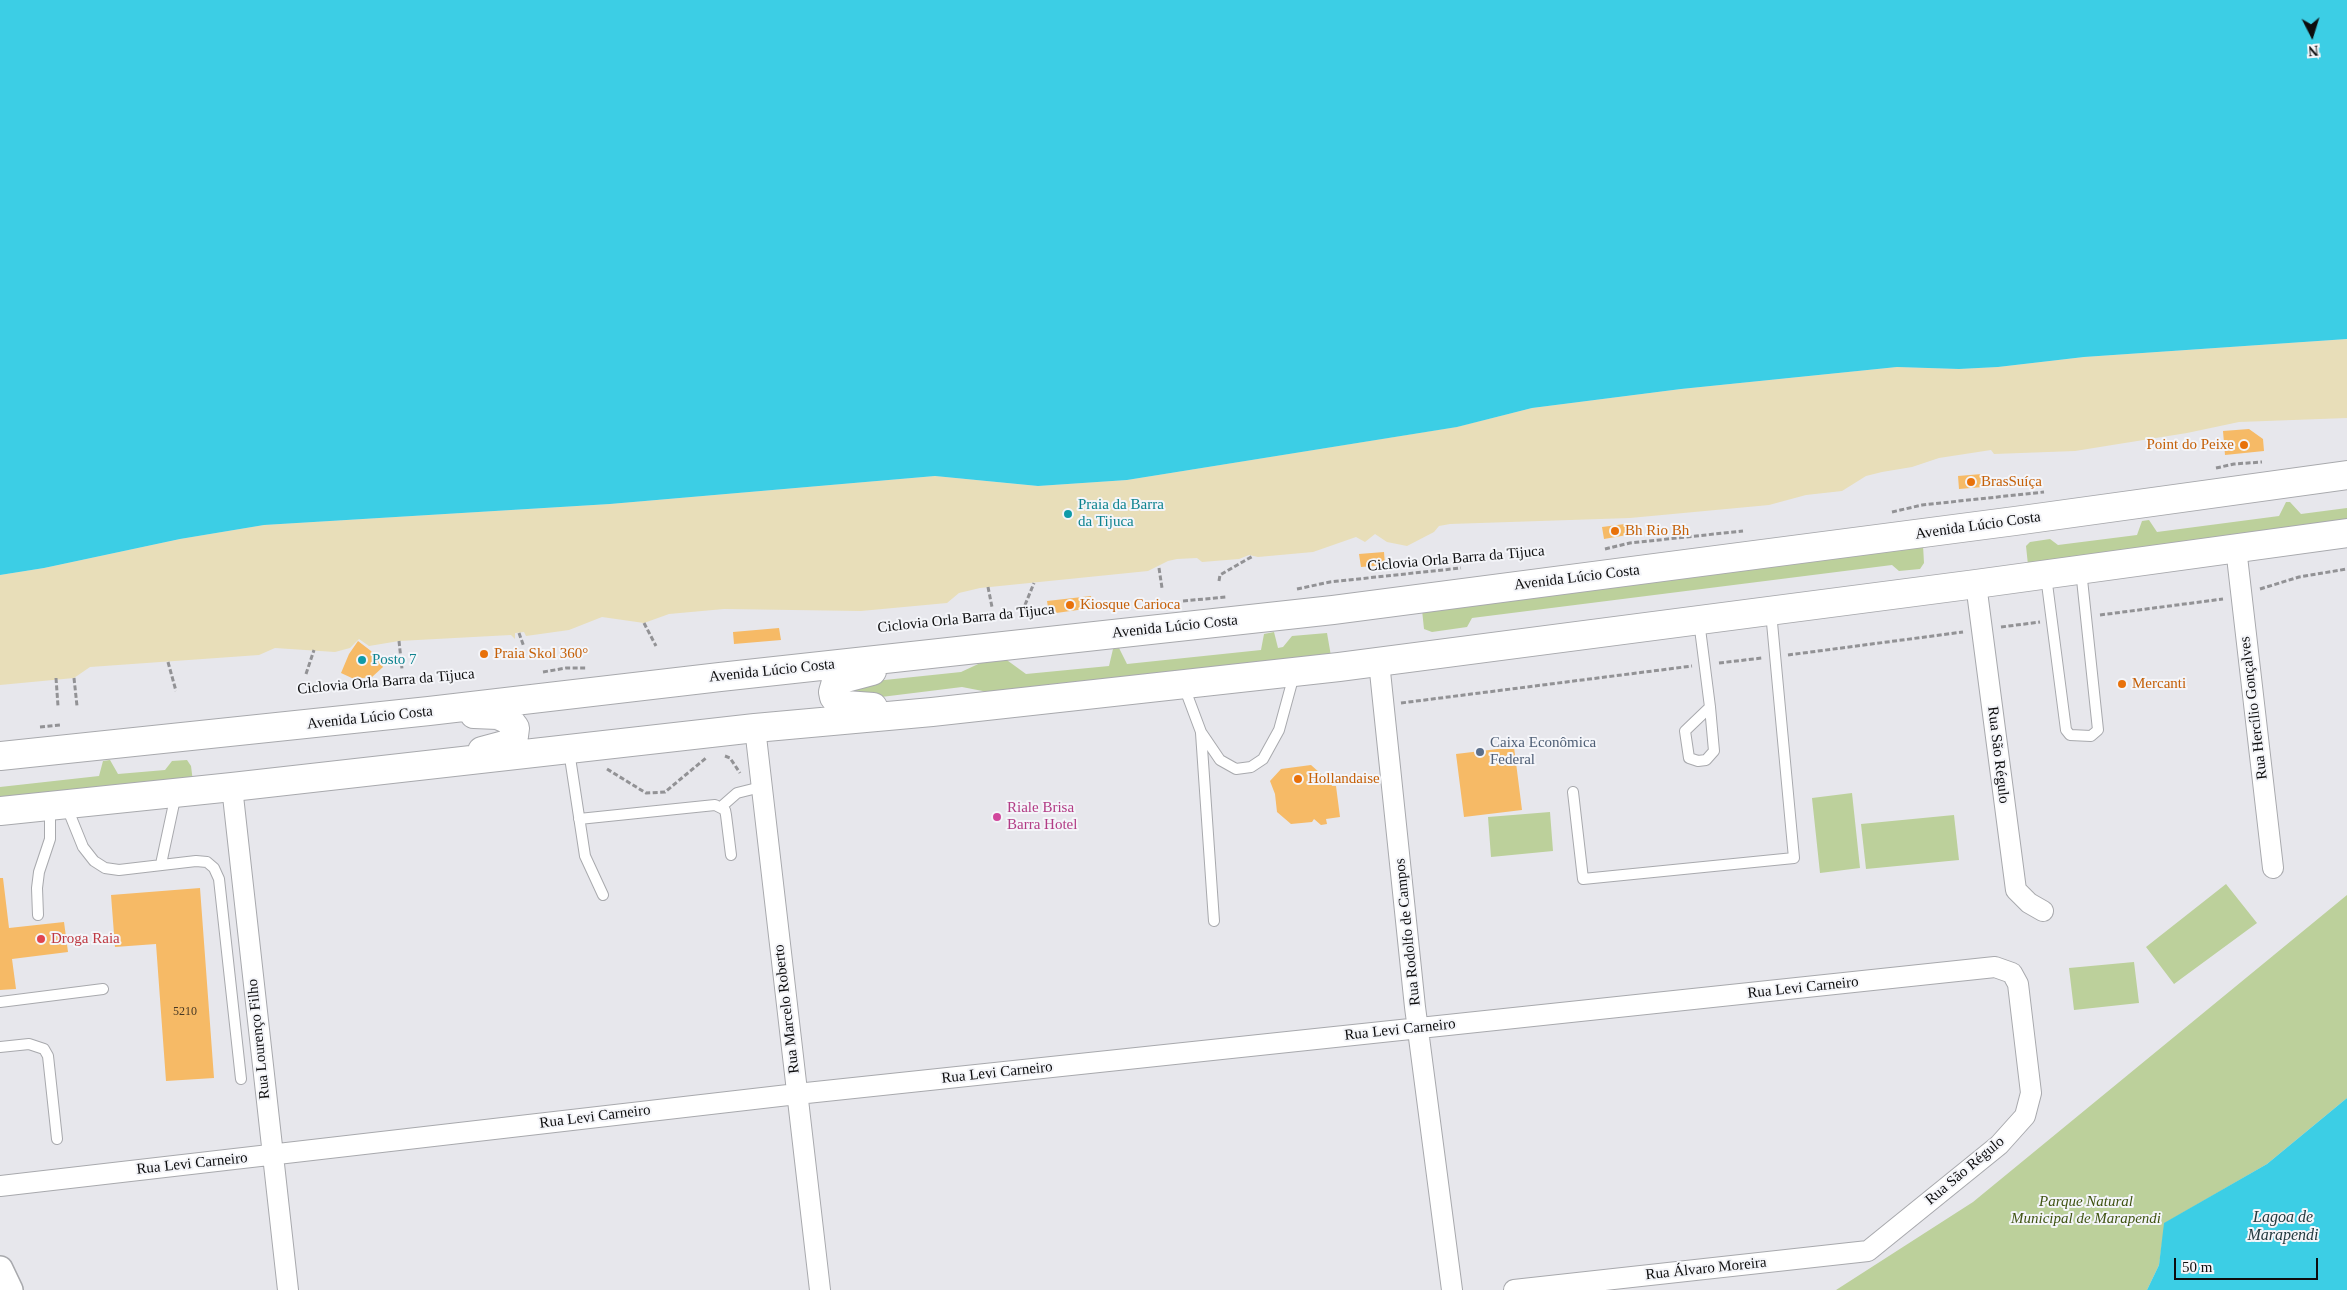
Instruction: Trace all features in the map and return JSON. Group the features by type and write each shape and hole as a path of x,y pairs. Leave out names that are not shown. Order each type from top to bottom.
{"main road":[{"name":"Avenida Lúcio Costa","path":"0,756 429,711 1333,610 2015,521 2347,475"},
{"path":"0,811 569,750 754,728 932,712 1379,662 2045,575 2347,532"},
{"path":"932,712 845,705 838,702 833,692 835,685 842,679 944,652"},
{"path":"429,711 498,715 509,720 515,728 514,736 508,744 432,764"}],"street":[{"name":"Rua Hercílio Gonçalves","path":"2236,548 2273,868"},
{"name":"Rua São Régulo","path":"1976,584 2016,890 2029,903 2043,911"},
{"name":"Rua Rodolfo de Campos","path":"1379,662 1418,1028 1452,1290"},
{"name":"Rua Marcelo Roberto","path":"754,728 820,1290"},
{"name":"Rua Lourenço Filho","path":"232,787 271,1155 288,1290"},
{"name":"Rua São Régulo","path":"1868,1252 1999,1145 2025,1116 2030,1093 2018,984 2012,972 1995,967"},
{"name":"Rua Levi Carneiro","path":"0,1186 797,1094 1995,967"},
{"name":"Rua Álvaro Moreira","path":"1514,1290 1868,1252"},
{"path":"0,1269 10,1290"}],"lane":[{"path":"2045,575 2066,730 2070,735 2090,736 2098,730 2081,569"},
{"path":"1573,792 1583,879 1794,858 1771,611"},
{"path":"1699,620 1710,707 1714,751 1706,760 1698,761 1689,758 1685,731 1710,707"},
{"path":"1182,684 1201,732 1220,760 1236,769 1251,767 1263,759 1279,730 1295,671"},
{"path":"1201,732 1214,920"},
{"path":"569,750 586,861 603,895"},
{"path":"721,807 737,793 761,787"},
{"path":"161,864 176,793"},
{"path":"58,805 83,848 99,865 119,870 196,861 211,864 218,874 241,1079"},
{"path":"38,915 37,888 39,872 50,839 58,805"},
{"path":"579,819 715,805 721,807 726,814 731,855"},
{"path":"0,1002 103,989"},
{"path":"0,1047 29,1044 44,1050 48,1056 57,1139"}],"path":[{"path":"2209,470 2234,464 2268,462"},
{"path":"1887,513 1922,505 2011,494 2050,492"},
{"path":"1602,550 1630,543 1745,531"},
{"path":"1219,581 1220,575 1253,556"},
{"path":"1159,568 1162,588"},
{"name":"Ciclovia Orla Barra da Tijuca","path":"1295,590 1330,582 1420,571 1468,568"},
{"path":"2086,617 2242,597 2299,577 2347,569"},
{"path":"1025,605 1034,583"},
{"path":"988,587 992,607"},
{"path":"1181,602 1231,597"},
{"path":"1384,705 2051,621"},
{"path":"644,623 656,646"},
{"path":"519,632 524,647"},
{"path":"399,641 402,669"},
{"path":"306,674 314,650"},
{"path":"168,662 176,691"},
{"path":"536,674 566,668 593,668"},
{"path":"56,678 58,706"},
{"path":"74,678 77,706"},
{"path":"37,728 70,724"},
{"path":"599,764 646,793 665,792 712,753 727,749 726,732"}],"green space":[{"path":"2286,502 2290,502 2301,514 2347,508 2347,522 2028,565 2026,546 2030,542 2050,539 2058,545 2137,535 2142,521 2149,520 2157,532 2279,516"},
{"path":"1923,545 1924,563 1920,569 1899,571 1892,565 1472,618 1467,627 1432,632 1424,629 1422,610"},
{"path":"1274,632 1278,648 1283,647 1292,636 1327,633 1331,656 993,693 962,687 857,700 849,690 856,683 961,672 989,659 1004,658 1026,674 1109,666 1113,649 1119,648 1127,664 1261,650 1264,634"},
{"path":"110,760 118,774 165,770 172,761 187,760 191,766 193,782 0,803 0,787 99,776 103,761"},
{"path":"1852,793 1860,868 1820,873 1812,798"},
{"path":"1550,812 1553,851 1491,857 1488,817"},
{"path":"1954,815 1959,860 1866,869 1861,824"},
{"path":"2226,884 2257,923 2174,984 2146,947"},
{"name":"Parque Natural Municipal de Marapendi","path":"2347,895 2347,1098 2267,1164 2165,1223 2159,1265 2147,1290 1836,1290 1973,1202"},
{"path":"2134,962 2139,1003 2074,1010 2069,968"}],"sand":[{"name":"Praia da Barra da Tijuca","path":"2347,339 2347,418 2239,422 2187,433 2075,451 1994,454 1991,450 1939,458 1912,467 1882,472 1866,476 1842,491 1806,495 1769,505 1630,518 1450,524 1439,526 1434,532 1407,546 1387,542 1375,534 1365,542 1356,537 1313,552 1258,557 1249,555 1239,559 1202,562 1197,558 1177,559 1168,561 1148,571 980,588 959,593 947,603 861,611 724,609 669,614 644,623 602,617 569,630 526,636 524,632 515,633 515,639 511,635 399,641 369,646 359,639 350,648 335,652 275,648 259,655 90,667 74,678 0,685 0,575 44,568 180,539 264,525 610,504 935,476 1038,486 1127,480 1456,427 1532,408 1681,389 1897,367 1959,369 1998,367 2084,357"}],"water":[{"path":"0,0 2347,0 2347,339 2084,357 1998,367 1959,369 1897,367 1681,389 1532,408 1457,427 1127,480 1038,486 935,476 610,504 264,525 180,539 44,568 0,575"},
{"name":"Lagoa de Marapendi","path":"2347,1098 2347,1290 2147,1290 2159,1265 2164,1223 2267,1164"}],"building":[{"name":"Point do Peixe","path":"2249,429 2263,439 2264,451 2225,455 2223,431"},
{"name":"BrasSuíça","path":"1982,474 1983,487 1959,489 1958,476"},
{"name":"Bh Rio Bh","path":"1625,524 1627,535 1604,539 1602,527"},
{"path":"1384,552 1385,565 1361,567 1359,554"},
{"name":"Kiosque Carioca","path":"1091,596 1092,608 1049,614 1047,601"},
{"path":"779,628 781,640 734,644 733,632"},
{"name":"Posto 7","path":"358,641 371,651 383,667 372,677 354,679 341,673 349,654"},
{"path":"1514,747 1522,810 1464,817 1456,754"},
{"path":"1311,765 1332,786 1336,786 1340,817 1326,819 1327,824 1321,825 1314,819 1312,822 1291,824 1277,812 1275,794 1270,781 1281,769"},
{"path":"0,878 3,878 9,928 64,922 68,952 12,959 16,989 0,990"},
{"path":"200,888 214,1078 166,1081 156,944 115,947 111,895"}],"place":[{"name":"Point do Peixe","path":"2244,445"},
{"name":"BrasSuíça","path":"1971,482"},
{"name":"Praia da Barra da Tijuca","path":"1068,514"},
{"name":"Bh Rio Bh","path":"1615,531"},
{"name":"Kiosque Carioca","path":"1070,605"},
{"name":"Praia Skol 360°","path":"484,654"},
{"name":"Posto 7","path":"362,660"},
{"name":"Mercanti","path":"2122,684"},
{"name":"Caixa Econômica Federal","path":"1480,752"},
{"name":"Hollandaise","path":"1298,779"},
{"name":"Riale Brisa Barra Hotel","path":"997,817"},
{"name":"Droga Raia","path":"41,939"}]}
